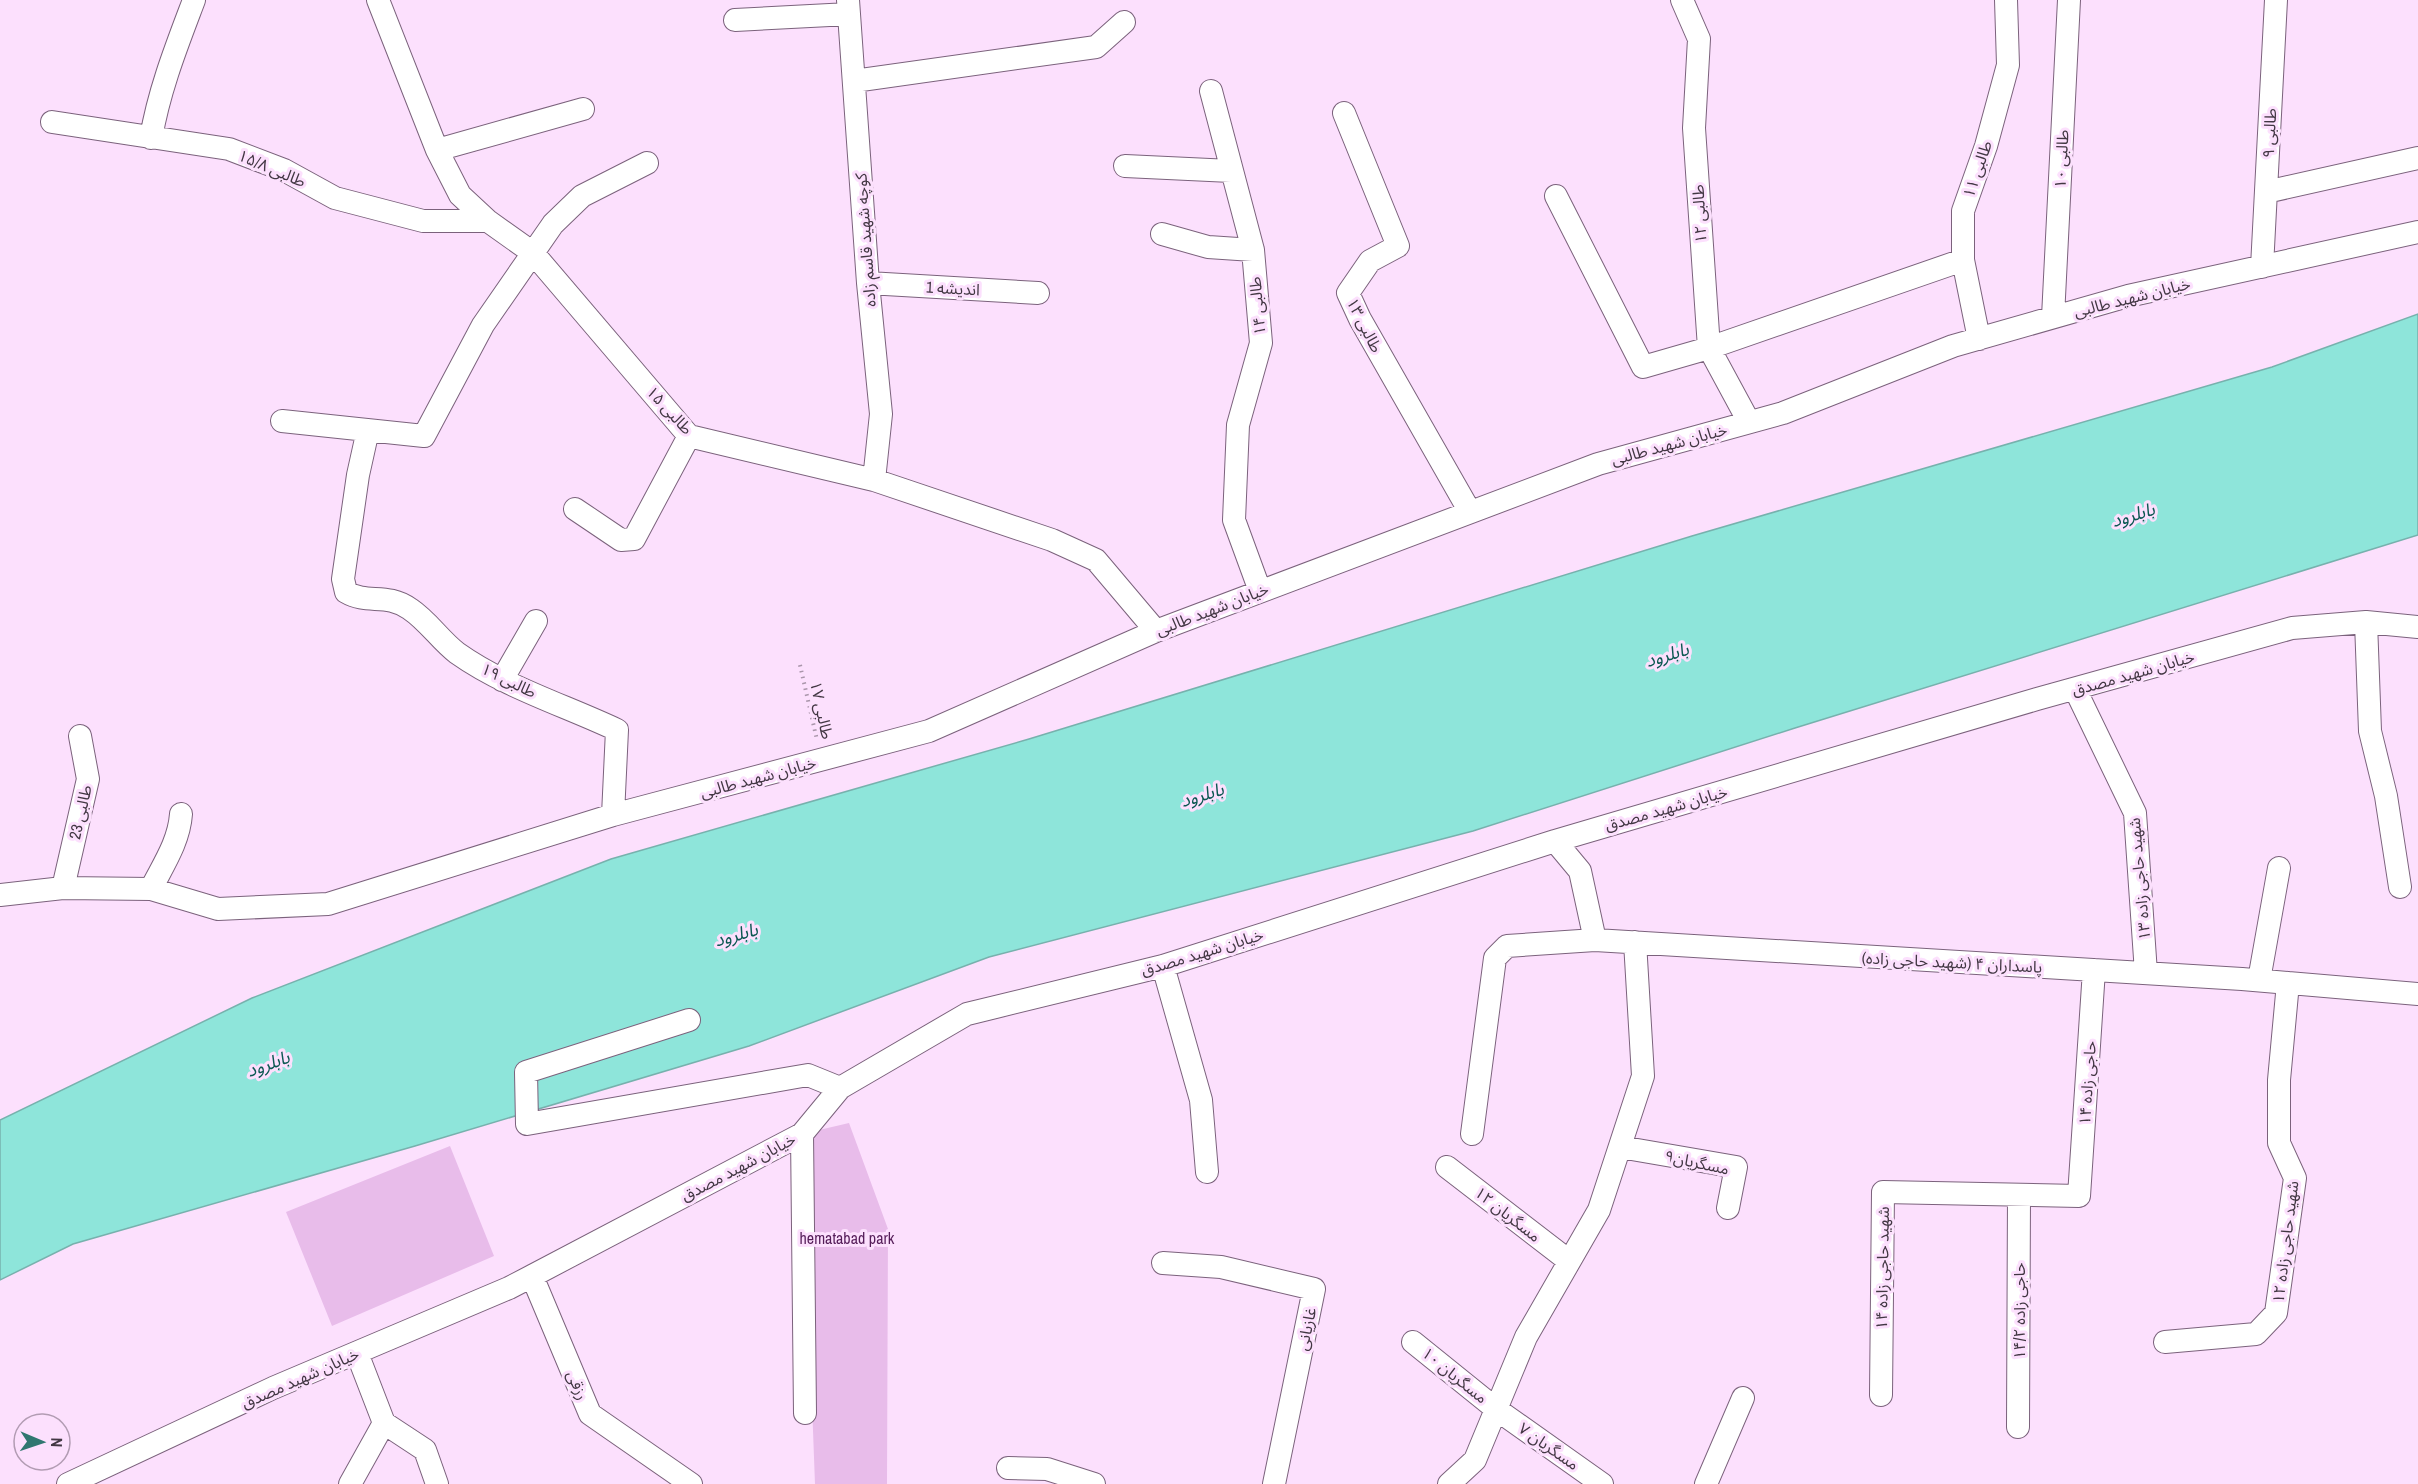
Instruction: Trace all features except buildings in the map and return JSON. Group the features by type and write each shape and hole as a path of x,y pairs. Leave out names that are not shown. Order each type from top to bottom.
{"street":[{"path":"151,138 156,110 168,70 194,0"},
{"name":"طالبی ۱۵","path":"378,0 437,150 460,195 488,221 533,254 689,436 874,480 1052,540 1096,560 1156,631"},
{"name":"طالبی ۱۲","path":"1682,0 1699,39 1694,128 1709,348 1749,422"},
{"name":"طالبی ۱۱","path":"1979,339 1963,260 1963,212 1986,146 2008,65 2006,0"},
{"name":"طالبی ۱۰","path":"2053,317 2068,0"},
{"name":"طالبی ۹","path":"2262,267 2276,0"},
{"path":"735,20 848,7"},
{"name":"کوچه شهید قاسم زاده","path":"848,7 868,283 881,414 874,480"},
{"path":"854,81 1096,46 1124,22"},
{"name":"طالبی ۱۴","path":"1210,91 1253,250 1260,343 1238,425 1234,520 1260,591"},
{"path":"437,150 582,110"},
{"name":"طالبی ۱۳","path":"1344,113 1398,246 1370,261 1348,293 1360,319 1470,512"},
{"name":"طالبی ۱۵/۸","path":"52,122 229,149 284,170 335,198 423,221 488,221"},
{"path":"2266,192 2418,158"},
{"path":"282,420 424,436 483,325 553,224 582,196 647,163"},
{"path":"1125,166 1232,171"},
{"path":"1556,196 1643,367 1709,348 1963,260"},
{"name":"خیابان شهید طالبی","path":"0,895 63,888 151,889 218,909 328,904 613,815 929,731 1156,631 1470,512 1598,464 1783,413 1953,346 2128,296 2418,232"},
{"path":"1162,234 1208,247 1253,250"},
{"name":"اندیشه 1","path":"868,283 1038,293"},
{"name":"طالبی ۱۹","path":"368,430 358,475 344,579 346,592 356,598 390,598 410,609 456,652 502,680 617,730 613,815"},
{"path":"575,509 621,540 634,539 689,436"},
{"path":"502,680 536,621"},
{"path":"2366,622 2370,731 2386,796 2400,887"},
{"name":"خیابان شهید مصدق","path":"68,1484 273,1388 532,1276 802,1134 840,1088 967,1014 1163,966 1555,841 2292,628 2366,622 2418,627"},
{"name":"شهید حاجی زاده ۱۳","path":"2075,689 2135,813 2146,973"},
{"name":"طالبی 23","path":"63,888 88,779 80,736"},
{"path":"151,889 176,842 180,829 180,814"},
{"path":"1555,841 1580,871 1595,940"},
{"path":"2259,980 2279,868"},
{"name":"پاسداران ۴ (شهید حاجی زاده)","path":"1472,1134 1494,958 1507,946 1595,940 1635,942 2259,980 2418,994"},
{"path":"1449,1484 1475,1460 1526,1337 1599,1210 1643,1077 1635,942"},
{"path":"1163,966 1201,1100 1208,1172"},
{"name":"حاجی زاده ۱۴","path":"2079,1196 2094,970"},
{"name":"شهید حاجی زاده ۱۲","path":"2165,1342 2256,1334 2276,1313 2295,1178 2279,1143 2279,1080 2288,983"},
{"path":"689,1020 526,1072 527,1124 808,1075 840,1088"},
{"path":"802,1134 805,1413"},
{"name":"مسگریان۹","path":"1620,1147 1736,1167 1728,1208"},
{"name":"مسگریان ۱۲","path":"1447,1167 1569,1261"},
{"name":"شهید حاجی زاده ۱۴","path":"1881,1395 1883,1192 2079,1196"},
{"name":"حاجی زاده ۱۴/۲","path":"2018,1427 2019,1195"},
{"name":"غازیانی","path":"1163,1263 1221,1267 1314,1289 1274,1484"},
{"name":"رزقی","path":"532,1276 590,1414 677,1480"},
{"name":"مسگریان ۱۰","path":"1413,1342 1496,1409"},
{"path":"357,1353 384,1423 425,1450 437,1484"},
{"path":"1706,1484 1743,1398"},
{"name":"مسگریان ۷","path":"1496,1409 1602,1484"},
{"path":"350,1484 384,1423"},
{"path":"1008,1468 1047,1469 1094,1484"}],"path":[{"name":"طالبی ۱۷","path":"800,665 821,760"}],"green space":[{"name":"hematabad park","path":"849,1123 888,1229 887,1484 815,1484 802,1134"},
{"path":"450,1146 494,1256 332,1326 286,1212"}],"water":[{"name":"بابلرود","path":"2418,314 2418,535 1795,728 1473,831 989,957 749,1046 415,1146 73,1244 0,1280 0,1120 252,998 611,859 1029,739 1692,536 2272,367"}]}
